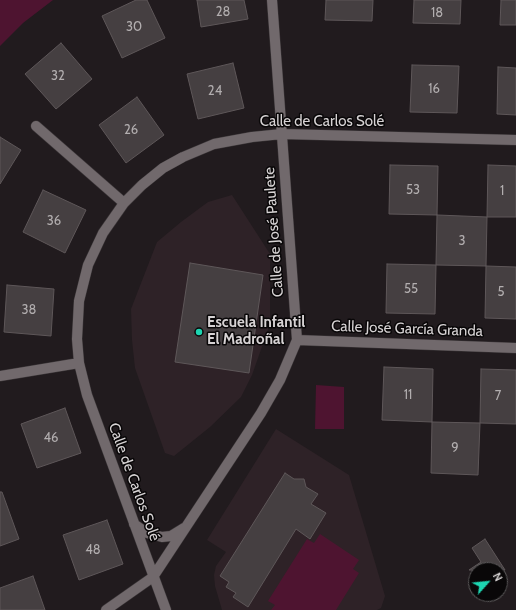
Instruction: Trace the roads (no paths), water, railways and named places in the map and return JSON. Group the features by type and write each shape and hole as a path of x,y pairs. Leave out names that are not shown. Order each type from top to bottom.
{"street":[{"name":"Calle de José Paulete","path":"106,610 154,577 260,414 280,380 297,340 272,0"},
{"path":"36,126 124,202"},
{"name":"Calle de Carlos Solé","path":"166,610 87,395 79,363 77,339 78,301 88,265 103,233 124,202 163,168 183,157 214,144 252,137 282,134 516,140"},
{"name":"Calle José García Granda","path":"297,340 516,348"},
{"path":"0,376 79,363"},
{"path":"134,524 146,533 162,537 171,536 186,528"}],"place":[{"name":"Escuela Infantil El Madroñal","path":"199,332"}]}
